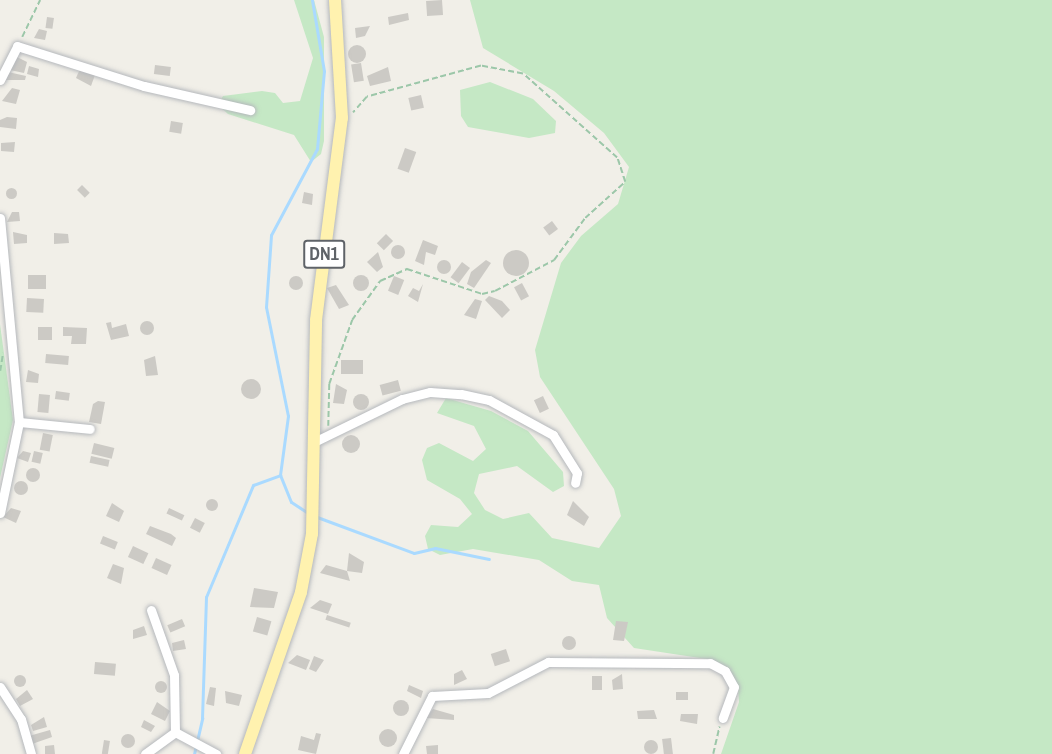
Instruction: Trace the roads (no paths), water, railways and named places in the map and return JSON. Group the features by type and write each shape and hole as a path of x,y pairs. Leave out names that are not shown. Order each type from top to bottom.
{"main road":[{"name":"DN1","path":"310,510 309,303 334,118 327,0"},
{"name":"DN1","path":"245,754 301,592 309,527 316,441 316,320 342,118 335,0"},
{"name":"DN1","path":"238,754 293,590 309,527"}],"street":[{"path":"0,80 17,46 144,86 250,110"},
{"path":"0,218 19,422 0,513"},
{"path":"316,441 402,399 430,392 460,394 489,400 553,435 577,473 575,483"},
{"path":"19,422 90,429"},
{"path":"151,610 174,675 175,732"},
{"path":"403,754 432,696 488,693 548,662 710,663 725,671 734,687 723,718"},
{"path":"0,687 21,719 31,754"},
{"path":"175,732 216,754"},
{"path":"145,754 175,732"}],"waterway":[{"path":"308,513 291,502 280,475 288,416 266,307 271,235 317,149 324,71 312,0"},
{"path":"194,754 202,718 206,597 253,485 280,475"},
{"path":"317,517 414,553 435,548 489,559"}]}
